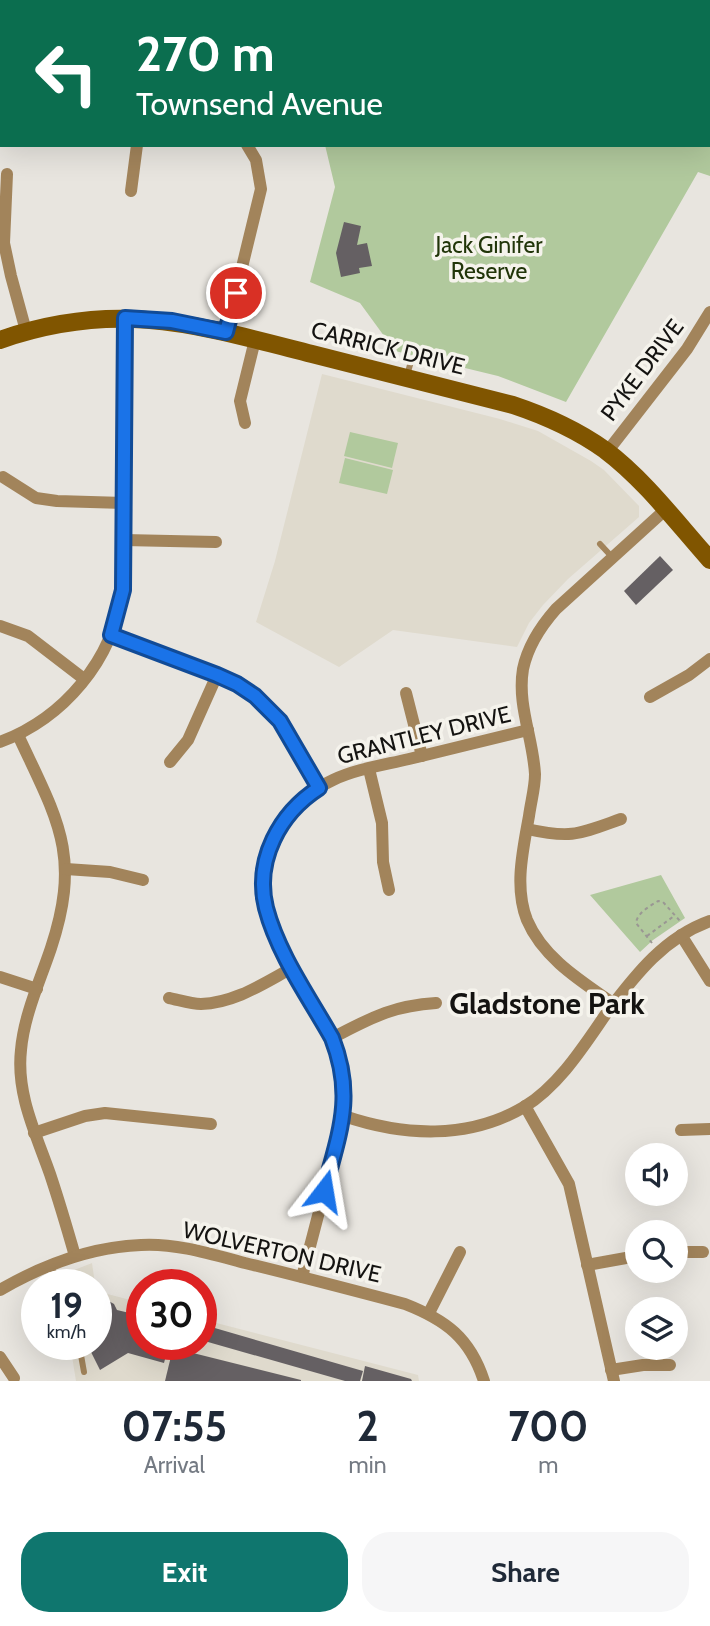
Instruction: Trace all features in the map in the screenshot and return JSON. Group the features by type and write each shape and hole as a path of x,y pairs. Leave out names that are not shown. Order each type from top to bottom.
{"street":[{"path":"131,191 137,147"},
{"path":"226,332 261,189 256,160 248,147"},
{"path":"6,174 4,243 26,331"},
{"name":"PYKE DRIVE","path":"607,452 687,349 710,312"},
{"path":"0,741 18,735 48,717 71,697 97,662 111,635 123,590 125,318"},
{"name":"CARRICK DRIVE","path":"0,340 26,331 80,321 125,318 172,321 255,340 409,369 536,413 573,430 625,467 710,560"},
{"path":"245,423 240,401 255,340"},
{"path":"3,477 36,498 124,503"},
{"path":"614,1004 546,951 526,917 520,889 520,870 535,774 521,702 521,682 533,640 556,609 665,510"},
{"path":"124,540 216,542"},
{"path":"0,626 28,636 84,680"},
{"path":"111,635 237,684 269,708 280,721 319,788"},
{"path":"650,697 689,675 710,659"},
{"path":"170,762 188,740 217,675"},
{"path":"406,693 422,756"},
{"name":"GRANTLEY DRIVE","path":"302,1277 344,1115 345,1090 339,1057 332,1038 292,968 266,907 264,874 267,856 277,830 303,798 334,779 528,730"},
{"path":"18,735 55,815 65,855 65,889 58,926 37,989 21,1051 23,1094 75,1256"},
{"path":"369,769 382,823 383,862 389,890"},
{"path":"527,829 571,835 621,819"},
{"path":"65,869 110,872 143,880"},
{"path":"344,1115 374,1126 433,1132 478,1125 526,1106 555,1081 573,1060 657,951 681,928 710,920"},
{"path":"681,928 710,981"},
{"path":"169,999 199,1004 223,1001 241,995 292,968"},
{"path":"0,977 37,989"},
{"path":"332,1038 391,1009 436,1003"},
{"path":"526,1106 569,1184 612,1376 643,1365 670,1365"},
{"path":"34,1133 85,1116 105,1113 211,1124"},
{"path":"681,1130 710,1129"},
{"name":"WOLVERTON DRIVE","path":"0,1290 50,1265 109,1248 143,1244 186,1248 405,1304 429,1313 449,1326 467,1344 479,1365 484,1381"},
{"path":"429,1313 460,1252"},
{"path":"688,1252 703,1252"},
{"path":"587,1265 625,1258"},
{"path":"0,1357 14,1378"}],"lane":[{"path":"600,544 612,558"},
{"path":"50,1265 52,1269"},
{"path":"82,1360 84,1372"}],"path":[{"path":"652,943 636,923 636,919 660,901 674,915 681,928"},
{"path":"646,936 674,915"}],"shaded area":[{"path":"322,374 538,431 604,470 639,506 639,517 568,579 543,605 529,623 517,647 393,630 339,667 256,622 275,561"},
{"path":"92,1263 93,1269 77,1269"},
{"path":"112,1295 126,1299 126,1360 217,1360 217,1323 418,1375 419,1381 76,1381 73,1360 112,1360"}],"green space":[{"name":"Jack Ginifer Reserve","path":"325,147 710,147 710,176 698,172 566,402 498,376 395,351 360,303 310,282 335,187"},
{"path":"350,432 398,443 392,468 344,456"},
{"path":"345,458 393,470 387,494 339,483"},
{"path":"661,875 685,918 640,952 590,895"}],"building":[{"path":"344,222 361,226 357,245 367,243 372,266 359,268 360,273 341,277 336,253"},
{"path":"660,556 673,570 636,605 624,591"},
{"path":"112,1303 117,1310 126,1312 126,1354 100,1370 95,1360 112,1360"},
{"path":"217,1329 363,1371 360,1381 345,1381 217,1345"},
{"path":"217,1359 301,1380 301,1381 165,1381 170,1360"},
{"path":"365,1366 411,1379 412,1381 362,1381"}],"district":[{"name":"Gladstone Park","path":"547,1003"}],"route":[{"path":"236,293 226,332 172,321 125,318 123,590 111,635 217,675 255,696 280,721 319,788 303,798 277,830 267,856 264,888 266,907 274,930 292,968 332,1038 339,1057 345,1090 344,1115 324,1191"}]}
